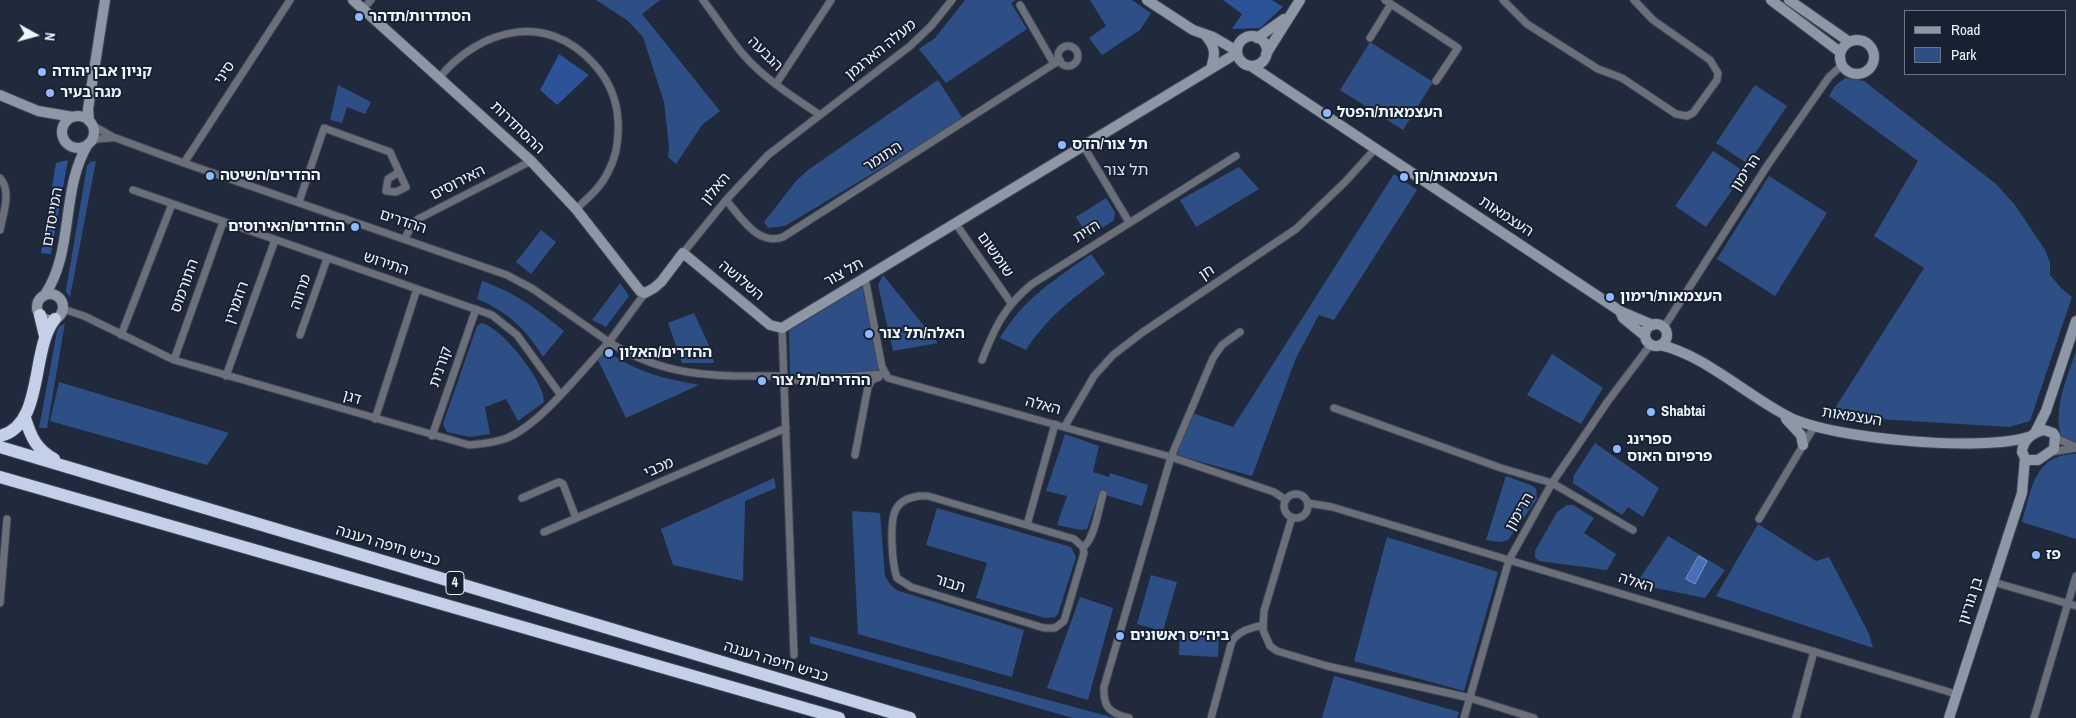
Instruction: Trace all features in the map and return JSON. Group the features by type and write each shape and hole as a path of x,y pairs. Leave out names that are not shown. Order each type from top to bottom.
{"highway":[{"path":"0,436 8,434 25,418 45,341 59,314"},
{"path":"40,315 45,341"},
{"path":"25,418 38,449 74,469"},
{"name":"כביש חיפה רעננה","path":"0,447 910,718"},
{"name":"4","path":"0,477 839,718"}],"street":[{"path":"89,144 94,135 89,102 104,0"},
{"name":"סיני","path":"184,163 290,0"},
{"name":"ההסתדרות","path":"353,0 531,161 576,209 633,284 645,293"},
{"path":"363,9 371,0"},
{"name":"הגבעה","path":"704,0 743,54 776,84 820,115"},
{"path":"776,84 832,0"},
{"name":"מעלה הארגמן","path":"820,115 910,46 931,26 952,0"},
{"path":"1147,0 1186,26 1208,35 1237,52 1247,64 1264,58 1300,0"},
{"path":"1503,0 1527,24 1598,69 1622,78 1676,114 1687,116 1693,113 1717,80 1718,73 1710,60 1653,20 1634,0"},
{"path":"1772,0 1840,52 1842,65 1847,71 1858,74 1869,69 1874,58 1871,47 1867,42 1858,39 1848,41 1840,52"},
{"path":"1789,0 1848,41"},
{"path":"1370,38 1388,2 1458,48 1436,81"},
{"name":"התומר","path":"726,200 759,236 772,240 783,237 1057,62 1020,5"},
{"path":"1208,35 1257,38 1268,32 1294,10"},
{"path":"439,78 449,65 472,47 500,35 516,32 544,33 572,45 586,56 606,79 612,92 617,108 618,141 608,173 576,209"},
{"path":"1208,35 1215,53 1211,68"},
{"path":"1237,52 1238,44 1244,38"},
{"path":"1257,38 1265,44 1264,67 1274,83"},
{"name":"תל צור","path":"782,328 817,305 1084,147 1237,52"},
{"name":"תל צור","path":"1200,74 1230,62 1247,64"},
{"name":"העצמאות","path":"1247,64 1620,312 1666,330 1694,359"},
{"name":"הרימון","path":"1666,330 1767,166 1829,77 1842,65"},
{"path":"0,95 38,111 52,120 62,132"},
{"path":"89,102 75,117 64,124 63,138 68,145 78,148 104,138 116,138"},
{"path":"38,111 75,117 91,123"},
{"name":"האלון","path":"645,293 661,282 726,200 768,155 820,115"},
{"name":"ההדרים","path":"91,123 116,138 406,238 522,282 626,353 676,372 711,376 784,378 884,374"},
{"path":"299,202 324,128 390,152 399,172"},
{"name":"המייסדים","path":"59,314 59,267 77,172 89,144"},
{"name":"המייסדים","path":"68,145 77,172"},
{"path":"1084,147 1129,222"},
{"name":"חן","path":"1065,426 1094,376 1113,354 1296,229 1350,177 1375,149"},
{"name":"הזית","path":"982,360 994,331 1011,303 1043,276 1236,156"},
{"name":"האירוסים","path":"406,238 418,219 531,161"},
{"path":"0,178 6,186 6,196 0,230"},
{"name":"התירוש","path":"133,190 492,315 517,335 560,394"},
{"path":"121,335 172,204"},
{"name":"התורמוס","path":"174,360 223,222"},
{"name":"שומשום","path":"956,224 1011,303"},
{"name":"רוזמרין","path":"226,376 274,240"},
{"name":"השלושה","path":"683,253 770,325 782,328"},
{"name":"מרווה","path":"300,335 327,259"},
{"name":"המייסדים","path":"40,315 37,306 52,284 59,267"},
{"path":"855,455 870,383 884,374 865,278"},
{"path":"375,419 417,289"},
{"path":"609,342 645,293"},
{"path":"44,296 53,294 59,298"},
{"name":"קורנית","path":"432,436 476,308"},
{"name":"העצמאות","path":"1620,312 1623,318 1652,342 1694,359 1778,411 1814,427 1841,433 1906,440 1994,444 2012,442 2032,435"},
{"path":"40,315 45,319 59,314"},
{"name":"דגן","path":"59,314 84,316 174,360 432,436 469,445 487,444 502,440 523,428 560,394 609,342"},
{"path":"2051,398 2050,415 2056,444 2051,452 2040,460 2030,461 2024,457 2022,447 2032,435 2051,398 2076,321"},
{"path":"1653,324 1647,330 1652,342 1665,342 1666,330"},
{"path":"782,328 794,655"},
{"path":"1129,718 1110,712 1105,706 1104,687 1170,457 1214,358 1222,345 1240,332"},
{"name":"הרימון","path":"1464,718 1509,560 1552,483 1608,401 1652,342"},
{"name":"האלה","path":"884,374 901,383 1065,426 1170,457 1274,492 1286,500"},
{"path":"1334,408 1500,468 1552,483 1633,530"},
{"path":"1778,411 1801,435 1804,444"},
{"path":"1028,525 1056,424"},
{"path":"1759,519 1814,427"},
{"name":"מכבי","path":"544,532 786,428"},
{"path":"2032,435 2044,430 2076,448"},
{"name":"העצמאות","path":"1994,444 2014,450 2024,457"},
{"path":"2051,452 2076,448"},
{"name":"בן גוריון","path":"2022,493 2024,457"},
{"name":"בן גוריון","path":"1949,718 2022,493 2040,460"},
{"path":"522,498 559,482 563,484 576,518"},
{"path":"1083,547 1087,545 1091,537 1103,494"},
{"path":"1298,494 1305,497 1308,502 1308,511 1304,516 1292,517 1285,510 1286,500 1290,495 1298,494"},
{"name":"תבור","path":"928,496 1028,525 1074,539 1083,547 1084,553 1066,617 1060,626 1044,628 911,587 897,578 894,563 892,521 897,507 908,498 928,496"},
{"name":"האלה","path":"1308,502 1332,506 1956,694"},
{"path":"1292,517 1264,611 1263,625 1265,636 1277,651 1327,666 1470,698 1534,718"},
{"path":"0,603 7,519"},
{"path":"2034,718 2076,576"},
{"path":"1993,582 2076,606"},
{"path":"1211,718 1232,641 1245,630 1263,625"},
{"path":"1796,718 1814,651"}],"green space":[{"path":"596,0 660,0 642,14 720,111 702,125 676,164 668,157 669,146 664,102 643,37 627,20"},
{"path":"965,0 1016,0 1011,3 1027,29 946,83 919,49 935,38"},
{"path":"1090,0 1132,0 1151,13 1140,30 1102,55 1089,38 1106,26"},
{"path":"1370,42 1433,82 1403,130 1340,90"},
{"path":"1845,78 1864,81 1996,184 2015,205 2045,250 2050,262 2050,275 2072,297 2030,421 2009,427 1830,416 1924,268 1874,236 1918,161 1829,96 1835,86"},
{"path":"938,80 963,119 785,226 768,228 764,222 796,181 808,170"},
{"path":"338,85 371,102 365,114 347,107 342,123 330,120"},
{"path":"1755,85 1787,106 1748,164 1716,143"},
{"path":"1713,151 1745,172 1706,227 1675,206"},
{"path":"96,161 70,297 66,292 67,284 87,166 90,162"},
{"path":"1239,167 1259,189 1196,227 1180,200"},
{"path":"1394,174 1417,190 1334,320 1319,315 1296,358 1252,476 1176,455 1192,413 1233,427"},
{"path":"1769,176 1827,213 1775,296 1717,259"},
{"path":"1106,198 1115,212 1114,220 1089,237 1076,217"},
{"path":"541,230 556,242 531,274 516,262"},
{"path":"1091,254 1105,274 1052,317 1026,350 1000,338 1009,324 1029,301"},
{"path":"883,275 938,343 893,351 878,285"},
{"path":"482,281 526,302 564,331 543,357 530,338 515,322 498,309 477,299"},
{"path":"620,283 629,296 606,327 592,320"},
{"path":"862,286 879,371 790,378 789,331"},
{"path":"694,313 711,350 714,363 682,363 668,323"},
{"path":"65,323 47,428 39,428 57,331"},
{"path":"481,323 490,326 500,334 521,356 538,382 543,393 544,402 518,421 506,399 485,407 490,434 470,437 447,432 443,424 477,326"},
{"path":"606,351 640,370 672,380 699,385 626,418 597,358"},
{"path":"2076,351 2076,444 2061,436 2059,415 2062,393"},
{"path":"1552,354 1603,388 1581,424 1527,395"},
{"path":"59,382 229,433 207,465 50,421"},
{"path":"1065,434 1099,446 1093,472 1109,477 1110,473 1148,485 1142,506 1099,493 1087,529 1081,530 1057,525 1067,496 1046,491"},
{"path":"1595,443 1659,488 1643,517 1628,507 1622,515 1573,483 1574,475"},
{"path":"2076,454 2076,539 2022,522 2032,486 2043,467 2051,460"},
{"path":"1506,476 1533,486 1536,489 1537,499 1508,540 1500,542 1486,540"},
{"path":"774,478 776,488 745,501 743,581 673,565 661,529"},
{"path":"1567,505 1573,505 1594,518 1584,533 1616,554 1607,570 1539,561 1535,557 1535,551 1557,512"},
{"path":"937,508 1071,547 1076,557 1058,614 1055,617 1045,618 976,598 987,563 926,545"},
{"path":"852,511 880,513 885,576 896,590 1024,630 1012,677 858,634"},
{"path":"1758,524 1816,561 1829,557 1869,634 1873,648 1716,596"},
{"path":"1668,536 1725,570 1705,598 1636,584"},
{"path":"1387,537 1498,572 1464,691 1354,661"},
{"path":"1151,575 1177,582 1163,631 1137,624"},
{"path":"1080,597 1113,608 1088,700 1047,688"},
{"path":"1180,631 1219,633 1218,657 1179,655"},
{"path":"810,636 1115,718 1073,718 810,643"},
{"path":"1334,676 1459,712 1457,718 1322,718"}],"shaded area":[{"path":"1223,0 1272,0 1283,7 1260,28 1232,29 1242,14"},
{"path":"559,54 589,75 557,105 540,90"},
{"path":"68,160 51,254 41,253 56,163"},
{"path":"1699,556 1707,561 1695,584 1686,579"}],"place":[{"name":"הסתדרות/תדהר","path":"359,17"},
{"name":"קניון אבן יהודה","path":"42,72"},
{"name":"מגה בעיר","path":"50,93"},
{"name":"העצמאות/הפטל","path":"1327,113"},
{"name":"תל צור/הדס","path":"1062,145"},
{"name":"ההדרים/השיטה","path":"210,176"},
{"name":"העצמאות/חן","path":"1404,177"},
{"name":"ההדרים/האירוסים","path":"355,227"},
{"name":"העצמאות/רימון","path":"1610,297"},
{"name":"האלה/תל צור","path":"869,334"},
{"name":"ההדרים/האלון","path":"609,353"},
{"name":"ההדרים/תל צור","path":"762,381"},
{"name":"Shabtai","path":"1651,412"},
{"name":"ספרינג פרפיום האוס","path":"1617,449"},
{"name":"פז","path":"2036,555"},
{"name":"ביה״ס ראשונים","path":"1120,636"}],"district":[{"name":"תל צור","path":"1126,171"}]}
